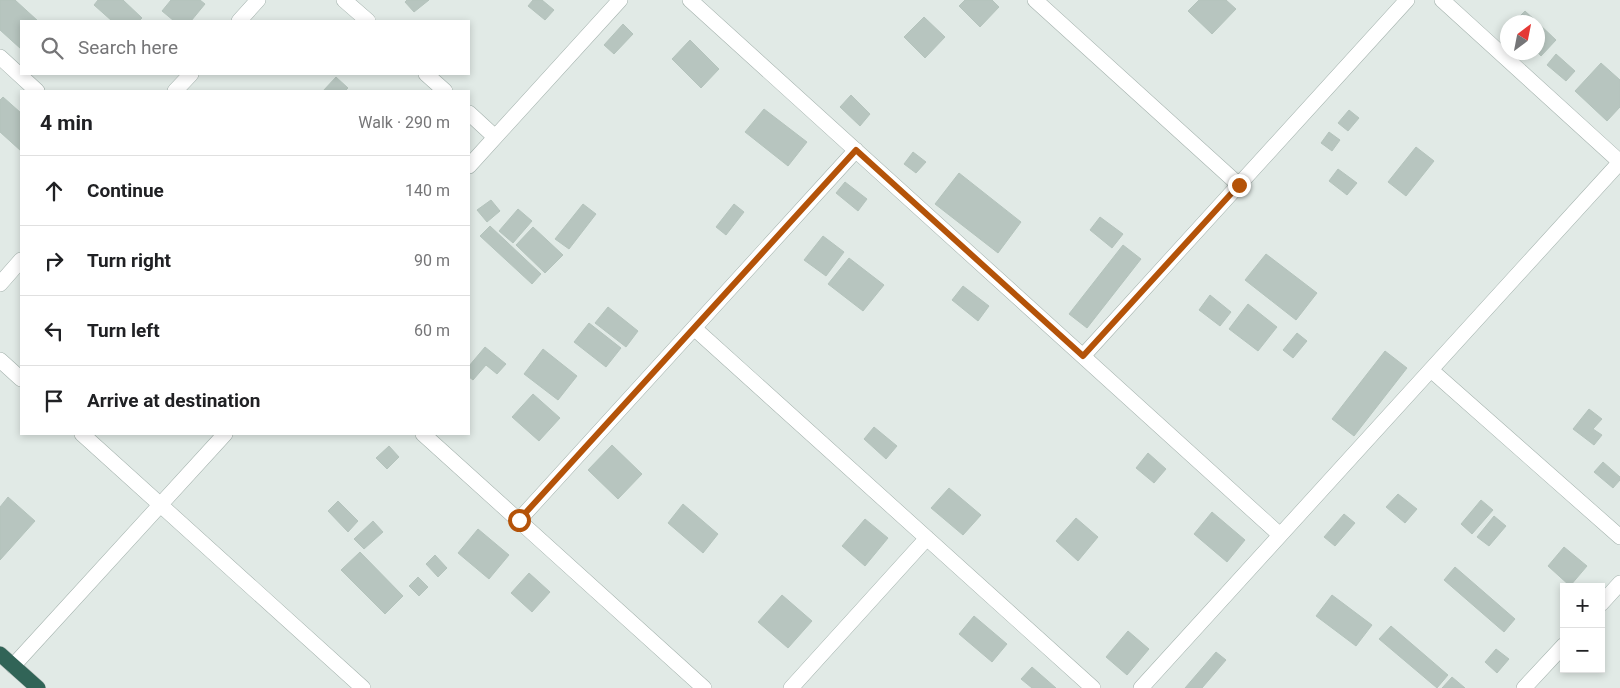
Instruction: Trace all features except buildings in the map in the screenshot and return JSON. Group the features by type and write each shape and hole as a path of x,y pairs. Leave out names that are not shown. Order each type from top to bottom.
{"highway":[{"path":"0,654 38,688"}],"street":[{"path":"240,20 258,0"},
{"path":"344,0 367,20"},
{"path":"470,165 620,0"},
{"path":"690,0 1280,535"},
{"path":"1036,0 1239,185"},
{"path":"1083,356 1407,0"},
{"path":"1141,688 1620,162 1442,0"},
{"path":"0,57 20,75"},
{"path":"20,75 37,90"},
{"path":"176,90 190,75"},
{"path":"427,75 444,90"},
{"path":"470,114 495,137"},
{"path":"519,520 856,150"},
{"path":"0,284 20,261"},
{"path":"694,328 1093,688"},
{"path":"0,360 20,378"},
{"path":"1431,370 1620,537"},
{"path":"83,435 363,688"},
{"path":"13,666 224,435"},
{"path":"424,435 704,688"},
{"path":"791,688 927,538"},
{"path":"1605,600 1620,583"},
{"path":"1524,688 1560,649"}],"route":[{"path":"519,520 856,150 1083,356 1239,185"}]}
